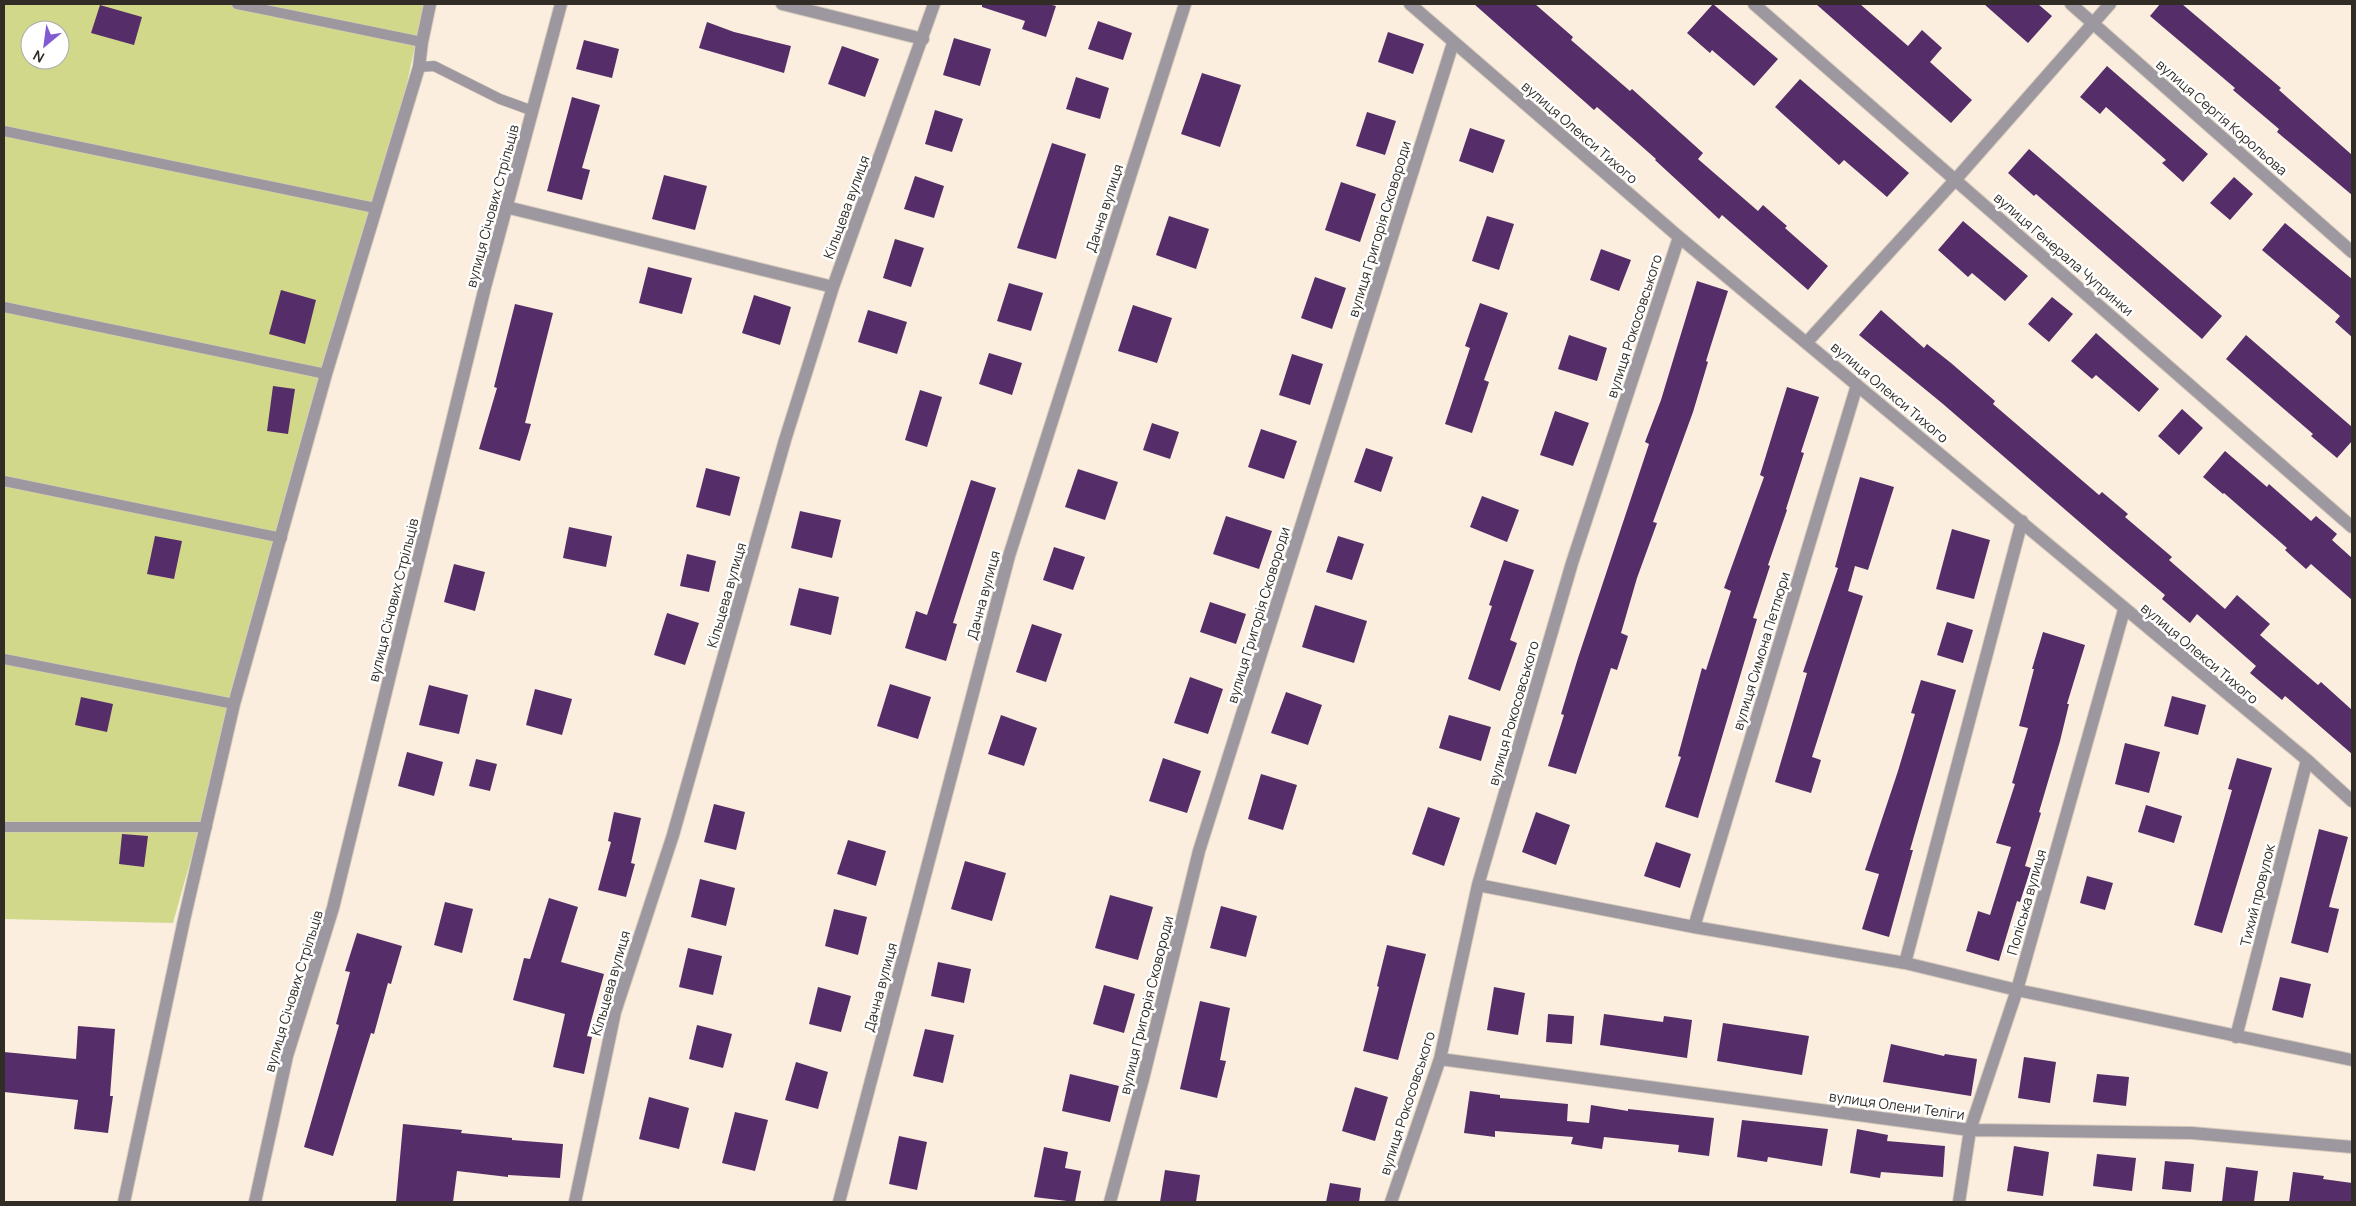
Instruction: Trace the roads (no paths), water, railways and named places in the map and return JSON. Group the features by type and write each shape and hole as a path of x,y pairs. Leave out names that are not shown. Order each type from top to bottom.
{"street":[{"path":"124,1202 184,920 234,704 282,538 326,374 419,67 430,4"},
{"name":"вулиця Січових Стрільців","path":"255,1202 286,1056 334,908 506,207 561,4"},
{"path":"782,4 923,39"},
{"name":"Кільцева вулиця","path":"575,1202 615,1012 672,835 783,449 833,287 934,4"},
{"name":"Дачна вулиця","path":"839,1202 1009,556 1185,4"},
{"name":"вулиця Олекси Тихого","path":"1410,4 1679,237 2022,521 2124,610 2307,760 2352,801"},
{"name":"вулиця Генерала Чупринки","path":"1754,4 2352,527"},
{"name":"вулиця Сергія Корольова","path":"2071,4 2352,252"},
{"path":"1806,342 1956,180 2110,4"},
{"name":"вулиця Григорія Сковороди","path":"1110,1202 1200,851 1453,43"},
{"path":"506,207 833,287"},
{"name":"вулиця Рокосовського","path":"1391,1202 1440,1059 1478,885 1572,563 1679,237"},
{"name":"вулиця Симона Петлюри","path":"1694,927 1857,384"},
{"path":"1905,963 2022,521"},
{"name":"Поліська вулиця","path":"1959,1202 1970,1130 2017,990 2124,610"},
{"name":"Тихий провулок","path":"2236,1037 2307,760"},
{"path":"1478,885 1694,927 1905,963 2017,990 2352,1060"},
{"name":"вулиця Олени Теліги","path":"1440,1059 1970,1130 2192,1133 2352,1147"}],"lane":[{"path":"237,4 422,42"},
{"path":"419,67 434,66 500,100 533,111"},
{"path":"4,132 375,208"},
{"path":"4,307 326,374"},
{"path":"4,481 282,538"},
{"path":"4,659 234,704"},
{"path":"4,827 207,827"}]}
